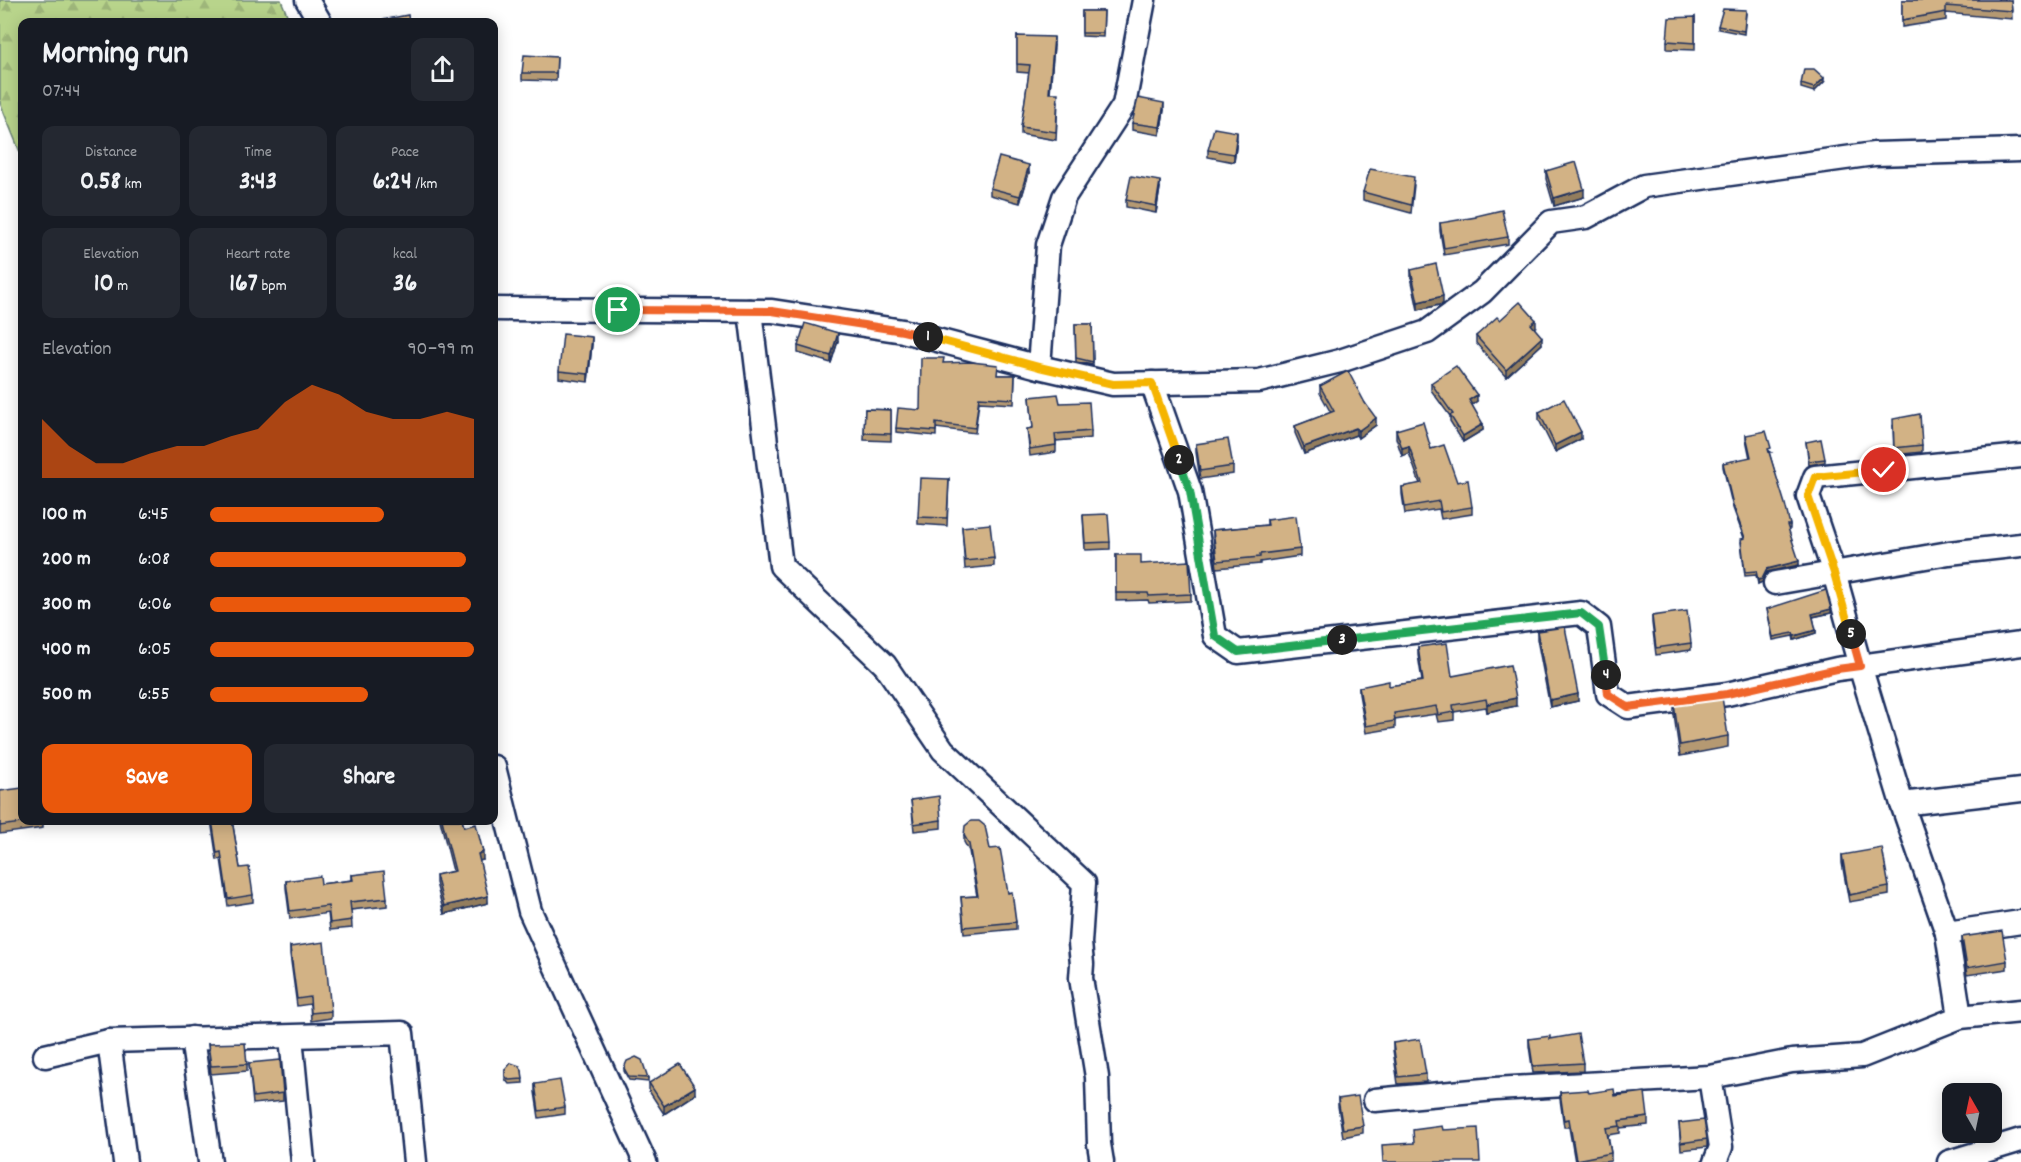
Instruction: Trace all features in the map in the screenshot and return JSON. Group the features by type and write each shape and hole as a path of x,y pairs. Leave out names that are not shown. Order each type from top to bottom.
{"street":[{"path":"307,0 318,18"},
{"path":"1039,367 1048,245 1064,197 1124,105 1144,0"},
{"path":"498,309 772,311 903,331 1113,384 1259,381 1340,361 1427,332 1482,292 1551,222 1586,216 1644,186 1874,154 2021,150"},
{"path":"750,311 781,566 885,665 943,750 1084,883 1080,943 1081,978 1097,1077 1102,1162"},
{"path":"1152,383 1190,491 1215,636 1238,652 1581,613 1599,627 1608,694 1628,707 1727,694 1837,669 2021,644"},
{"path":"1960,1017 1947,933 1902,804 1834,573 1808,496 1815,477 2021,456"},
{"path":"1775,583 1950,553 2021,544"},
{"path":"498,783 530,911 645,1162"},
{"path":"1902,804 2021,790"},
{"path":"1947,933 2021,922"},
{"path":"1375,1100 1495,1089 1710,1077 1792,1061 1862,1056 1960,1017 2021,1011"},
{"path":"45,1056 109,1041 402,1033 415,1162"},
{"path":"291,1037 303,1162"},
{"path":"192,1038 210,1162"},
{"path":"109,1041 125,1162"},
{"path":"1710,1077 1721,1148 1715,1162"},
{"path":"1949,1162 2021,1140"}],"green space":[{"path":"0,0 281,0 288,18 18,18 18,147 0,103"}],"building":[{"path":"1902,0 2011,0 2012,11 1946,6 1946,12 1902,20"},
{"path":"1723,9 1746,10 1744,31 1718,26"},
{"path":"1082,11 1104,11 1103,33 1082,33"},
{"path":"408,15 408,18 393,18"},
{"path":"1695,17 1695,43 1667,41 1669,18"},
{"path":"1017,36 1054,37 1049,93 1058,93 1056,132 1021,127 1030,65 1017,64"},
{"path":"524,55 557,57 556,73 522,73"},
{"path":"1804,69 1814,69 1824,78 1814,88 1801,84"},
{"path":"1138,98 1164,103 1160,127 1132,123"},
{"path":"1214,128 1237,132 1234,154 1208,150"},
{"path":"999,157 1029,165 1020,196 990,188"},
{"path":"1576,162 1584,189 1554,198 1546,171"},
{"path":"1370,169 1414,177 1411,205 1363,192"},
{"path":"1131,176 1160,181 1156,206 1126,200"},
{"path":"1502,210 1508,237 1444,248 1440,223"},
{"path":"1436,264 1443,296 1418,302 1411,270"},
{"path":"1520,302 1536,320 1531,324 1542,337 1506,370 1476,336 1497,317 1500,320"},
{"path":"805,323 838,333 831,356 798,346"},
{"path":"1075,324 1092,324 1093,362 1076,358"},
{"path":"563,334 592,337 588,374 559,371"},
{"path":"921,358 944,358 943,363 971,362 998,365 997,375 1015,375 1014,399 979,397 975,428 936,423 936,431 896,428 898,408 920,410"},
{"path":"1456,366 1477,395 1469,400 1483,424 1463,436 1450,415 1453,414 1431,383"},
{"path":"1348,371 1376,418 1358,431 1356,428 1304,447 1295,426 1334,411 1320,386"},
{"path":"1058,394 1060,403 1089,402 1091,431 1055,434 1056,445 1030,449 1027,429 1033,428 1030,397"},
{"path":"1564,399 1581,432 1555,445 1539,412"},
{"path":"865,409 891,410 891,434 864,433"},
{"path":"1920,414 1922,445 1894,448 1893,419"},
{"path":"1423,422 1431,449 1444,445 1457,482 1468,480 1472,507 1441,512 1439,501 1405,507 1402,487 1422,483 1409,446 1402,448 1396,430"},
{"path":"1766,431 1771,448 1768,449 1790,525 1787,525 1799,561 1767,569 1762,579 1758,580 1756,571 1745,572 1741,539 1745,538 1733,505 1723,463 1751,457 1746,435"},
{"path":"1228,439 1233,466 1200,471 1196,444"},
{"path":"1821,439 1825,459 1809,461 1806,442"},
{"path":"920,478 949,479 947,518 918,517"},
{"path":"1108,514 1110,542 1085,543 1083,515"},
{"path":"1296,516 1300,549 1260,554 1260,557 1217,561 1213,530 1268,525 1267,520"},
{"path":"990,524 994,558 965,561 962,527"},
{"path":"1116,555 1141,555 1141,564 1189,561 1191,594 1149,596 1148,593 1116,593"},
{"path":"1826,590 1831,609 1812,614 1816,630 1794,636 1793,633 1773,637 1767,609"},
{"path":"1687,611 1691,643 1656,648 1652,616"},
{"path":"1565,627 1578,694 1550,700 1537,631"},
{"path":"1447,643 1452,676 1510,665 1516,698 1487,704 1486,699 1453,705 1454,712 1438,715 1436,706 1394,713 1395,721 1366,726 1359,687 1389,681 1389,686 1423,681 1418,647"},
{"path":"1722,697 1728,736 1680,745 1674,704"},
{"path":"18,789 18,823 0,826 0,791"},
{"path":"939,796 941,820 914,824 911,800"},
{"path":"971,821 979,821 985,826 990,849 1000,848 1008,893 1012,892 1016,922 964,927 961,897 978,896 969,844 964,835 965,826"},
{"path":"213,825 233,825 240,868 249,867 253,895 228,899 221,852 217,853"},
{"path":"443,825 463,825 464,827 476,825 483,852 478,854 488,896 444,906 436,875 455,871"},
{"path":"1882,848 1889,887 1849,895 1842,855"},
{"path":"384,871 387,898 350,902 352,920 330,923 328,906 290,911 286,881 320,876 321,884 353,880 352,875"},
{"path":"2002,931 2007,961 1967,968 1962,937"},
{"path":"324,942 331,1011 311,1013 310,997 297,999 290,947"},
{"path":"1578,1034 1583,1063 1533,1066 1529,1039 1550,1036 1550,1039"},
{"path":"1420,1039 1426,1074 1398,1077 1393,1043"},
{"path":"245,1043 247,1064 211,1066 208,1044"},
{"path":"636,1057 642,1060 648,1078 629,1077 624,1068 627,1061"},
{"path":"280,1060 283,1093 253,1097 249,1063"},
{"path":"511,1063 520,1066 523,1079 509,1080 505,1076 505,1070"},
{"path":"680,1064 695,1087 664,1106 649,1083"},
{"path":"560,1080 565,1107 539,1111 535,1084"},
{"path":"1614,1089 1615,1096 1645,1092 1648,1117 1619,1121 1620,1126 1606,1128 1611,1153 1576,1160 1569,1119 1564,1120 1560,1092 1588,1090 1589,1093"},
{"path":"1358,1096 1363,1126 1343,1129 1338,1099"},
{"path":"1704,1120 1707,1139 1681,1143 1679,1123"},
{"path":"1442,1126 1443,1130 1478,1128 1480,1162 1383,1162 1382,1145 1414,1143 1413,1130"}],"route":[{"path":"618,310 772,311 903,331 1113,384 1152,383 1190,491 1215,636 1238,652 1581,613 1599,627 1608,694 1628,707 1727,694 1837,669 1860,666 1834,573 1808,496 1815,477 1884,470"}]}
